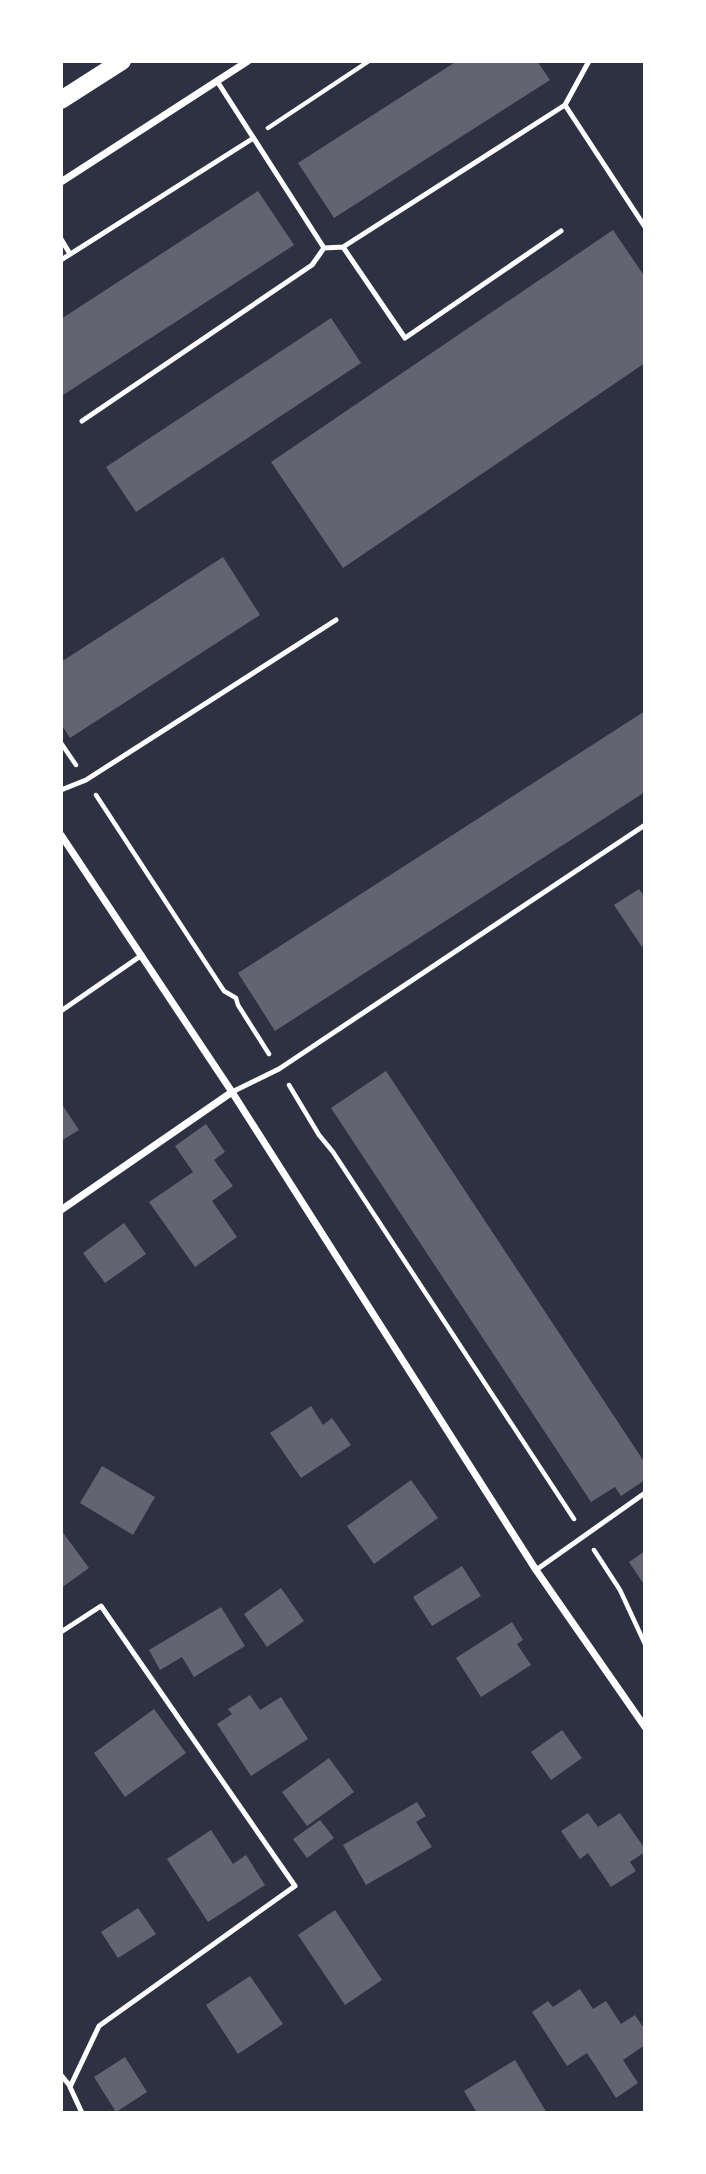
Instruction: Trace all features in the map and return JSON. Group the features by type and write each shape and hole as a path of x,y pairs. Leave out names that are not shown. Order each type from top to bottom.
{"main road":[{"path":"61,100 122,61"}],"street":[{"path":"61,181 248,61"},
{"path":"61,835 232,1092 536,1570 645,1727"},
{"path":"61,1210 232,1092"}],"lane":[{"path":"580,61 585,69"},
{"path":"324,248 343,247 565,105 589,61"},
{"path":"217,81 324,248"},
{"path":"565,105 645,227"},
{"path":"61,260 252,139"},
{"path":"343,247 405,338 561,231"},
{"path":"61,239 70,254"},
{"path":"82,421 312,265 324,248"},
{"path":"61,790 86,780 336,620"},
{"path":"232,1092 279,1069 645,825"},
{"path":"61,1011 142,955"},
{"path":"536,1570 645,1493"},
{"path":"61,1632 101,1606 295,1886 99,2026 70,2087"},
{"path":"61,2075 82,2113"}],"path":[{"path":"252,139 369,61"},
{"path":"61,743 224,991 236,998 320,1135 341,1163 620,1590 645,1644"}],"building":[{"path":"457,61 537,61 550,80 334,218 298,163"},
{"path":"258,191 294,245 63,395 61,319"},
{"path":"613,230 645,277 645,363 343,568 271,462"},
{"path":"331,318 361,363 136,512 106,467"},
{"path":"223,557 260,615 70,738 61,724 61,662"},
{"path":"645,711 645,792 275,1031 238,973"},
{"path":"639,889 645,897 645,945 642,947 614,905"},
{"path":"386,1071 645,1463 645,1480 621,1496 615,1487 591,1502 331,1108"},
{"path":"61,1103 79,1130 61,1141"},
{"path":"206,1124 225,1152 214,1160 233,1186 212,1201 237,1237 195,1267 149,1202 193,1172 175,1146"},
{"path":"124,1223 146,1254 105,1283 83,1253"},
{"path":"311,1406 323,1425 332,1418 351,1445 301,1478 270,1433"},
{"path":"102,1466 155,1497 133,1535 80,1503"},
{"path":"411,1480 438,1518 374,1564 347,1526"},
{"path":"61,1530 89,1568 61,1588"},
{"path":"645,1551 645,1586 629,1562"},
{"path":"462,1566 481,1596 432,1626 413,1597"},
{"path":"281,1588 304,1621 267,1647 244,1614"},
{"path":"221,1607 245,1646 194,1677 182,1657 160,1670 149,1650"},
{"path":"512,1622 523,1640 517,1644 531,1665 481,1697 456,1658"},
{"path":"250,1695 260,1710 281,1697 308,1739 251,1776 217,1724 232,1714 228,1709"},
{"path":"154,1709 186,1753 125,1797 94,1753"},
{"path":"562,1730 582,1758 551,1780 531,1752"},
{"path":"329,1758 354,1792 307,1826 282,1792"},
{"path":"417,1802 426,1816 416,1822 432,1847 366,1885 343,1845"},
{"path":"588,1813 598,1827 620,1813 645,1849 645,1852 630,1862 636,1871 611,1887 588,1853 580,1859 561,1831"},
{"path":"320,1820 334,1838 307,1858 293,1839"},
{"path":"211,1830 233,1864 246,1855 265,1885 208,1922 167,1859"},
{"path":"138,1908 156,1934 118,1958 101,1932"},
{"path":"335,1910 382,1980 345,2005 298,1935"},
{"path":"250,1976 283,2024 238,2054 206,2005"},
{"path":"580,1989 593,2009 606,2001 621,2024 635,2015 645,2030 645,2045 623,2060 638,2083 616,2098 587,2053 567,2066 532,2012 548,2001 553,2007"},
{"path":"125,2057 147,2092 116,2112 94,2077"},
{"path":"515,2060 547,2113 477,2113 464,2091"}]}
